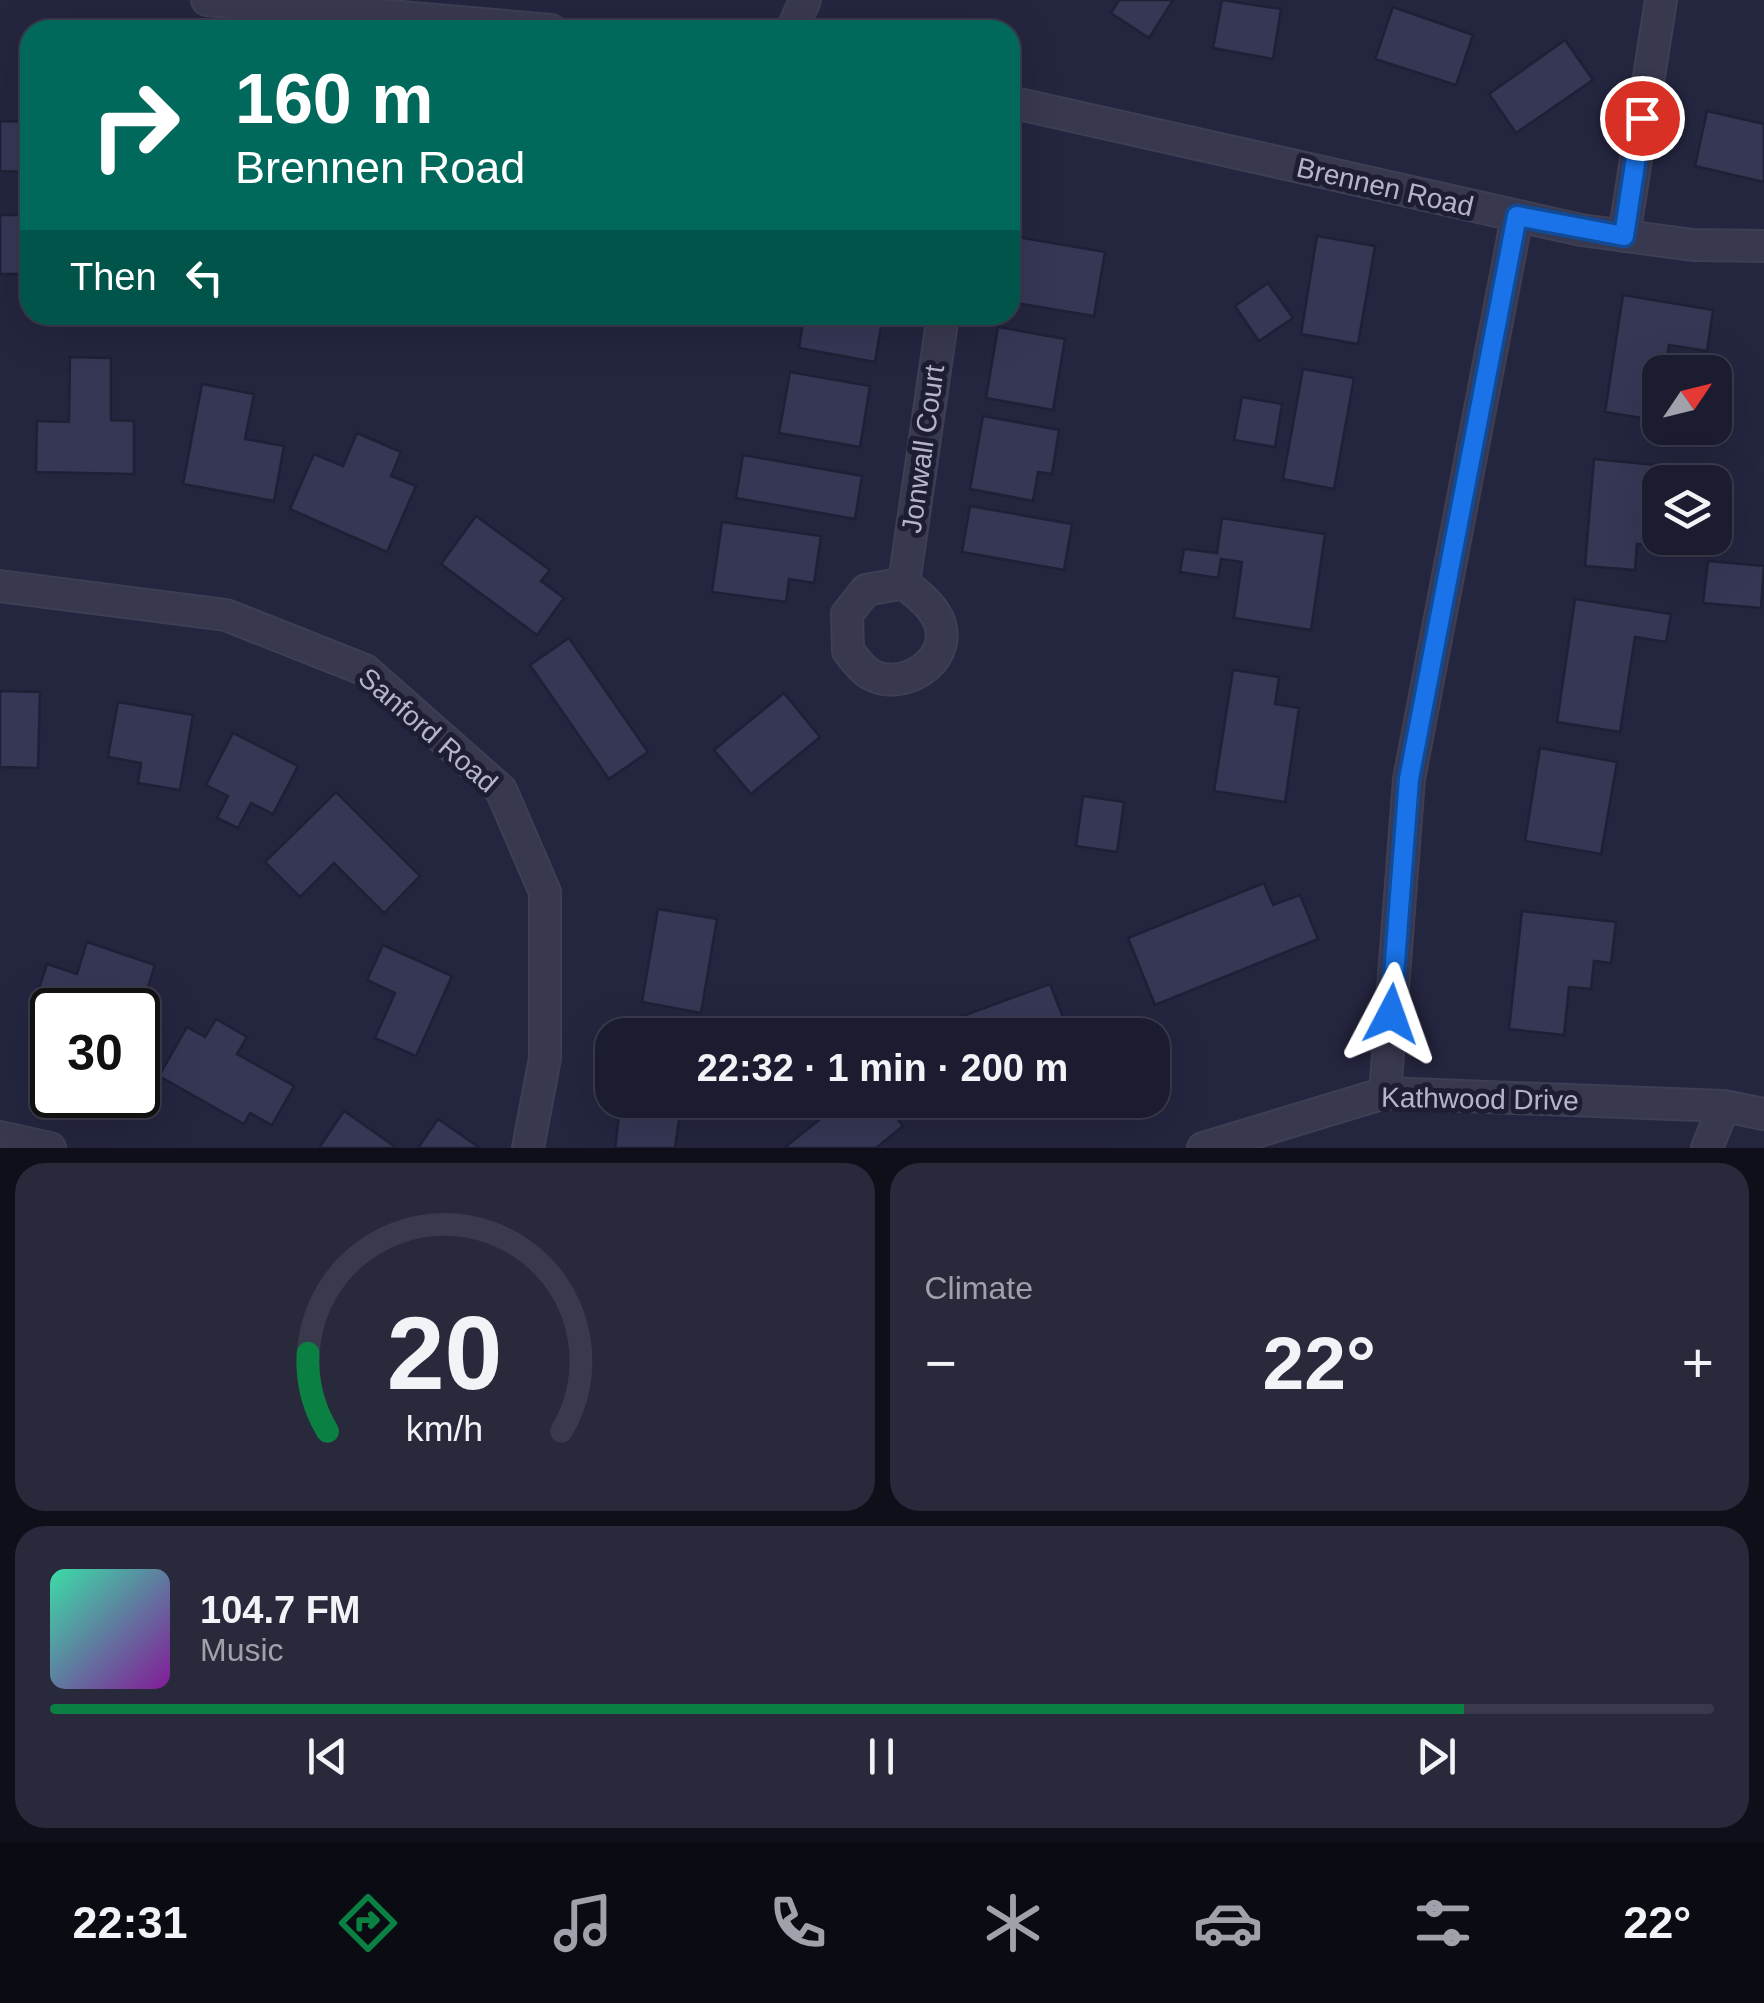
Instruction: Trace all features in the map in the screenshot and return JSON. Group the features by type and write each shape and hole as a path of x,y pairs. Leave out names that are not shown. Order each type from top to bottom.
{"street":[{"path":"206,0 321,5 459,20"},
{"path":"1624,236 1661,0"},
{"name":"Brennen Road","path":"1020,104 1517,216 1624,236 1764,246"},
{"path":"1385,1093 1409,779 1517,216"},
{"name":"Jonwall Court","path":"904,584 942,325"},
{"name":"Sanford Road","path":"0,586 226,615 366,670 501,790 546,892 545,1058 528,1148"},
{"name":"Kathwood Drive","path":"1203,1148 1385,1093 1724,1106 1764,1114"},
{"path":"1707,1148 1724,1106"},
{"path":"0,1137 50,1148"}],"building":[{"path":"1119,0 1173,0 1149,38 1111,13"},
{"path":"1222,0 1281,9 1273,59 1213,48"},
{"path":"1393,7 1473,35 1456,85 1375,59"},
{"path":"1565,40 1593,80 1516,133 1489,94"},
{"path":"1707,111 1764,124 1764,182 1695,166"},
{"path":"0,121 20,122 20,172 0,171"},
{"path":"0,215 20,215 20,274 0,274"},
{"path":"1317,236 1375,246 1358,344 1301,334"},
{"path":"1020,238 1105,252 1094,316 1020,304"},
{"path":"1268,283 1293,318 1259,341 1235,306"},
{"path":"1623,295 1713,310 1707,351 1669,345 1668,355 1642,355 1642,418 1605,412"},
{"path":"802,325 881,325 875,362 799,348"},
{"path":"998,327 1065,339 1053,410 986,398"},
{"path":"70,357 111,358 111,420 134,421 134,474 36,472 37,421 69,422"},
{"path":"1303,369 1354,378 1334,489 1283,479"},
{"path":"790,372 870,386 860,447 779,433"},
{"path":"202,384 254,394 245,439 284,446 274,501 183,484"},
{"path":"1242,397 1282,404 1275,447 1234,440"},
{"path":"983,416 1059,430 1052,474 1038,472 1033,501 970,489"},
{"path":"357,433 401,452 391,476 416,486 387,552 290,509 314,454 343,466"},
{"path":"743,455 862,476 855,519 736,498"},
{"path":"1594,459 1656,465 1642,465 1642,545 1637,544 1635,570 1585,566"},
{"path":"970,506 1072,524 1064,570 962,552"},
{"path":"476,516 550,570 541,581 564,598 537,635 441,564"},
{"path":"1222,518 1325,534 1311,630 1234,618 1242,562 1221,559 1218,578 1180,572 1184,549 1217,553"},
{"path":"722,522 821,536 814,583 789,579 786,602 712,592"},
{"path":"1708,561 1764,566 1761,608 1703,603"},
{"path":"1575,599 1671,614 1666,642 1635,637 1620,732 1557,722"},
{"path":"569,638 648,752 609,779 530,665"},
{"path":"1233,670 1279,677 1275,704 1299,708 1285,802 1214,791"},
{"path":"0,691 40,692 38,768 0,767"},
{"path":"784,693 820,737 751,794 714,750"},
{"path":"118,702 193,715 180,790 138,783 141,763 108,757"},
{"path":"233,733 298,766 273,814 251,803 238,828 217,818 228,796 206,785"},
{"path":"1540,748 1617,762 1601,854 1525,841"},
{"path":"336,792 420,876 384,913 334,863 300,897 265,862"},
{"path":"1083,796 1124,802 1117,852 1076,846"},
{"path":"1264,883 1273,905 1300,895 1318,939 1155,1005 1128,938"},
{"path":"658,909 717,919 701,1013 642,1002"},
{"path":"1522,911 1616,922 1611,963 1594,961 1591,989 1569,987 1564,1035 1509,1029"},
{"path":"87,942 155,965 148,988 39,988 47,964 77,974"},
{"path":"383,945 452,976 416,1056 375,1038 395,993 367,980"},
{"path":"1050,984 1063,1018 957,1018"},
{"path":"216,1019 247,1037 237,1054 294,1086 272,1125 250,1113 244,1124 160,1077 187,1027 205,1037"},
{"path":"344,1111 397,1148 319,1148"},
{"path":"619,1118 679,1118 675,1148 615,1148"},
{"path":"822,1118 897,1118 903,1126 876,1148 784,1148"},
{"path":"438,1119 480,1148 418,1148"}],"route":[{"path":"1391,1014 1409,779 1517,216 1624,236 1642,118"}]}
